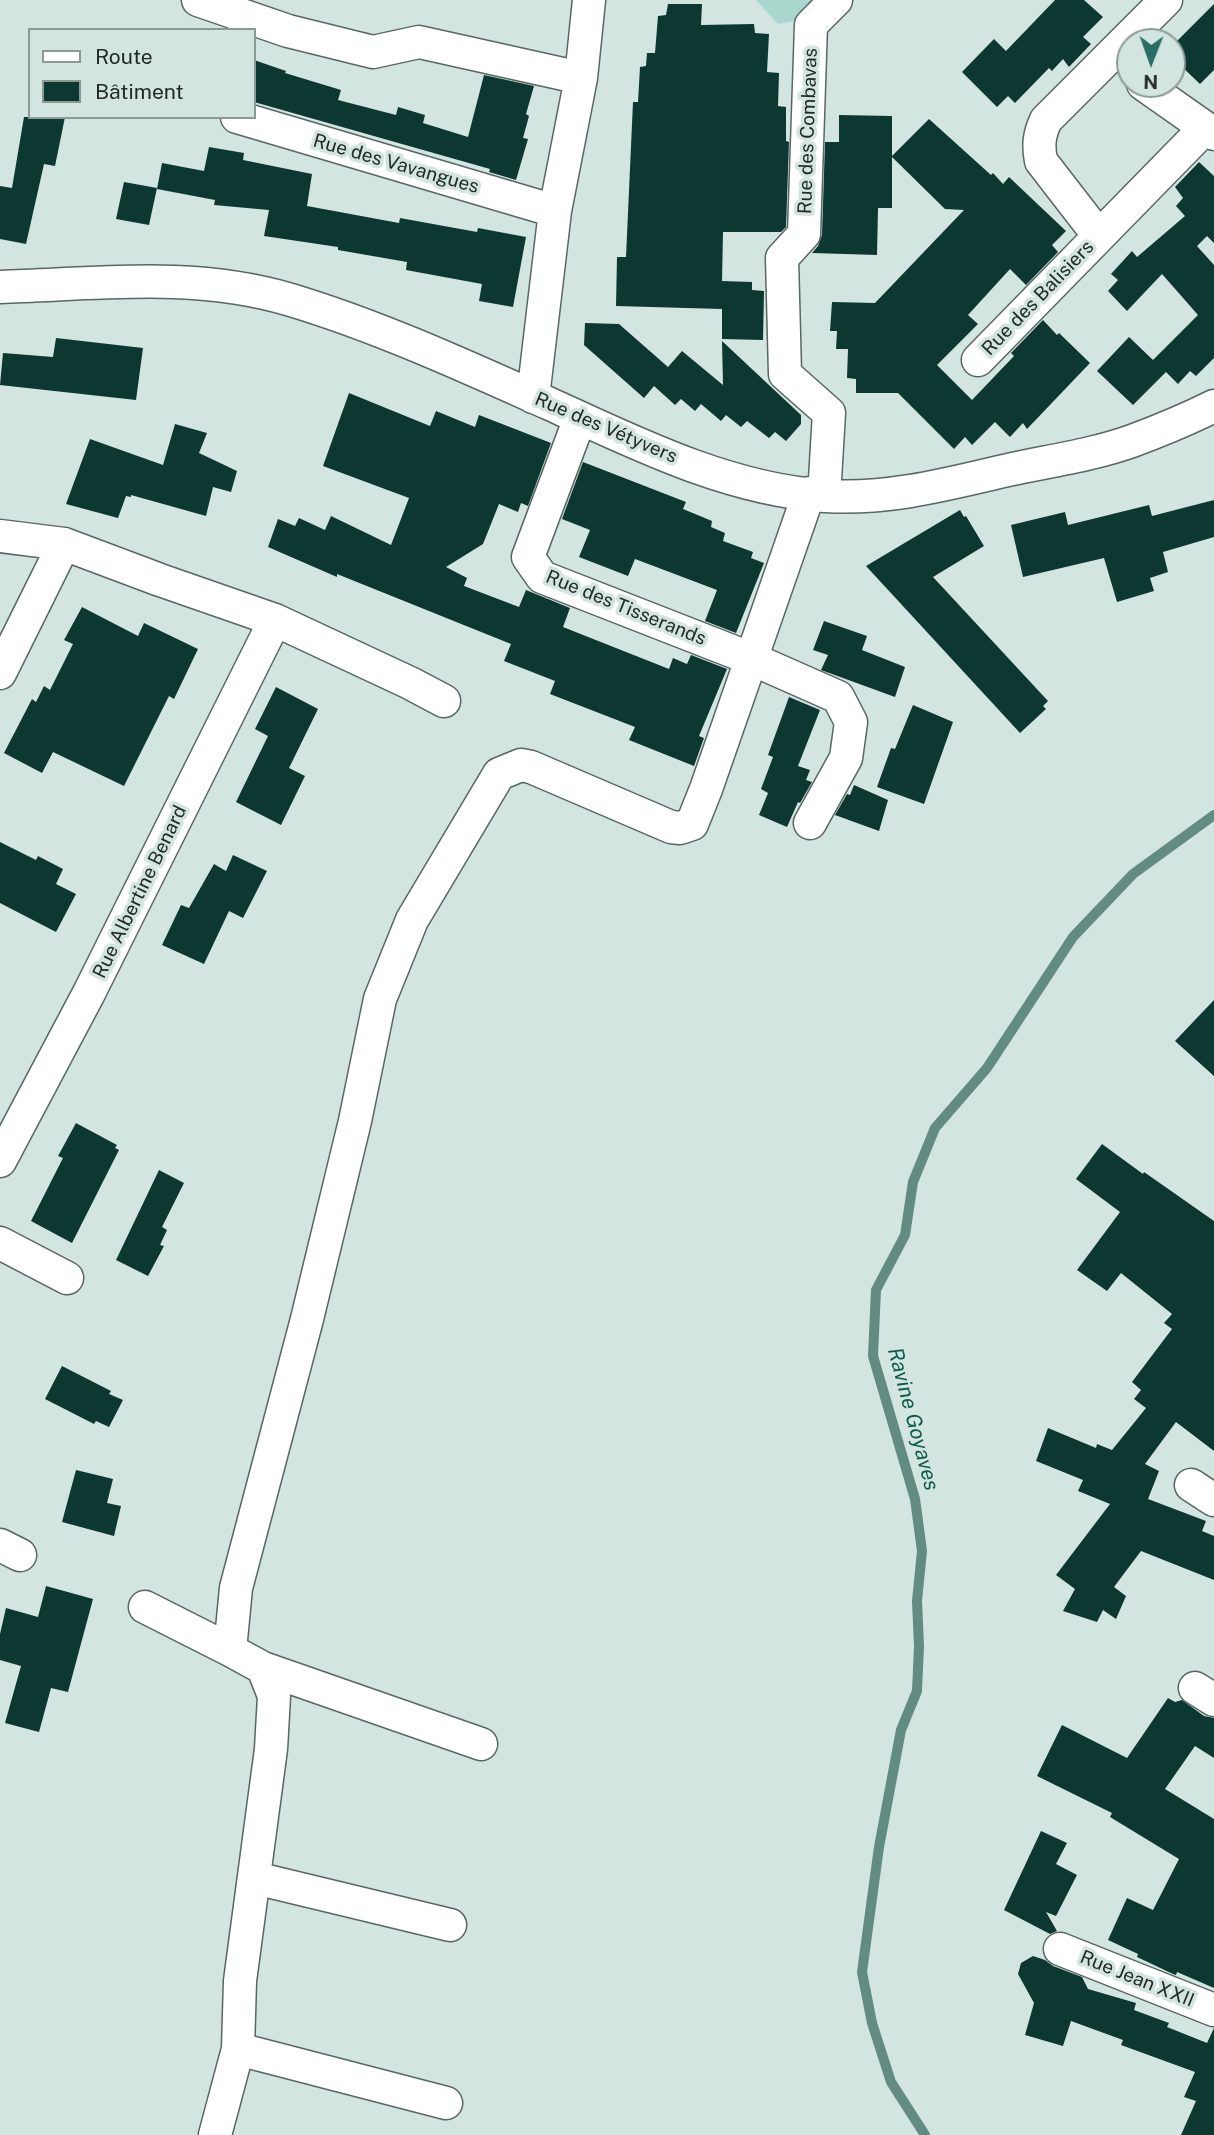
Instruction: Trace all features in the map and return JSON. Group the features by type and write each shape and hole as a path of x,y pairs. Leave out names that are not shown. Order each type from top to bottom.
{"street":[{"path":"198,0 288,32 373,52 419,42 581,78"},
{"path":"533,397 555,211 581,78 589,0"},
{"name":"Rue des Combavas","path":"816,495 829,413 785,374 782,258 804,234 811,25 836,0"},
{"name":"Rue des Balisiers","path":"1146,28 1166,0"},
{"name":"Rue des Balisiers","path":"1099,236 1041,161 1038,147 1046,120 1116,69"},
{"name":"Rue des Balisiers","path":"978,360 1099,236 1210,131 1163,98"},
{"name":"Rue des Vavangues","path":"244,119 555,211"},
{"name":"Rue des Vétyvers","path":"0,287 130,280 219,285 291,300 369,326 441,355 657,451 743,483 816,495 865,496 946,486 1130,441 1214,406"},
{"name":"Rue des Tisserands","path":"580,418 528,557 542,577 752,659 838,696 850,722 846,758 810,823"},
{"path":"230,1650 236,1588 310,1306 355,1121 380,999 412,920 499,774 512,768 521,765 531,767 671,827 680,828 692,824 816,495"},
{"path":"0,536 64,544 275,620 444,701"},
{"path":"0,673 64,544"},
{"name":"Rue Albertine Benard","path":"0,1160 89,993 275,620"},
{"path":"0,1243 67,1278"},
{"path":"145,1607 263,1668 481,1744"},
{"path":"215,2135 238,2049 240,1981 271,1749 274,1696 263,1668"},
{"path":"255,1878 450,1925"},
{"name":"Rue Jean XXII","path":"1060,1949 1214,2010"},
{"path":"238,2049 446,2103"}],"green space":[{"path":"756,0 819,0 800,20 778,24"}],"building":[{"path":"1055,0 1084,0 1103,17 1083,37 1091,44 1069,67 1063,59 1052,71 1049,68 1015,103 1008,96 997,107 962,72 994,39 1006,51"},
{"path":"668,4 702,4 701,25 754,24 755,33 769,34 767,72 779,73 778,106 786,107 786,141 789,142 786,227 781,232 723,232 722,281 752,282 752,290 764,291 763,340 722,339 722,309 616,306 617,257 626,257 633,102 638,102 640,67 646,66 647,53 655,53 658,16 666,15"},
{"path":"1214,4 1214,70 1200,84 1186,71 1186,32"},
{"path":"256,61 286,71 285,73 341,90 338,100 396,115 398,107 425,115 423,123 468,137 484,75 534,86 523,138 528,139 516,180 489,172 490,169 256,103"},
{"path":"839,115 892,116 892,156 929,119 1003,184 1009,177 1066,231 1052,245 1058,252 1026,285 1010,269 968,315 978,324 937,365 972,400 1014,356 1011,353 1043,320 1090,363 1027,429 1023,423 1010,437 995,422 972,445 965,437 954,449 898,393 856,393 856,379 847,378 848,349 836,349 837,331 830,331 832,302 875,303 964,210 945,209 892,157 892,208 878,208 877,255 812,253 822,235 825,142 839,142"},
{"path":"24,117 65,119 55,166 44,164 26,244 0,239 0,186 12,188"},
{"path":"209,147 244,153 243,160 312,174 307,206 399,223 400,218 477,232 478,228 526,237 513,307 479,301 482,284 406,270 407,262 338,250 338,247 264,236 269,210 214,205 215,200 157,189 162,163 204,171"},
{"path":"1199,162 1214,176 1214,243 1207,236 1197,246 1214,265 1214,358 1196,376 1190,371 1178,384 1166,372 1133,405 1097,371 1129,337 1153,360 1198,315 1162,274 1127,311 1108,291 1118,280 1111,274 1132,251 1137,257 1185,216 1176,206 1183,198 1175,187"},
{"path":"124,182 157,188 149,225 116,219"},
{"path":"585,323 619,324 668,367 682,351 723,385 722,341 801,415 801,424 786,441 775,432 769,438 747,421 741,427 726,415 721,421 701,404 695,411 681,399 675,405 654,386 644,398 584,345"},
{"path":"56,338 143,348 136,400 0,385 3,353 53,357"},
{"path":"349,393 430,426 436,411 475,427 479,415 551,443 528,506 521,503 518,512 499,504 483,544 446,567 467,578 464,586 519,607 526,590 570,608 563,627 669,669 673,658 687,664 691,655 727,669 699,736 704,738 694,766 629,740 635,727 550,694 555,681 504,661 511,644 337,574 337,577 268,547 278,519 295,526 299,518 325,530 331,516 391,545 409,498 323,466"},
{"path":"175,424 207,433 199,453 237,471 231,492 213,487 206,516 131,495 126,496 118,518 66,504 90,439 163,465"},
{"path":"583,462 686,502 683,509 712,521 711,527 725,533 723,541 753,552 751,558 764,563 736,633 705,621 717,590 635,559 628,576 579,557 590,530 562,519"},
{"path":"1214,500 1214,537 1163,552 1168,572 1150,578 1154,591 1117,602 1104,558 1023,577 1011,525 1065,512 1068,525 1149,505 1152,516"},
{"path":"960,510 984,546 933,577 1048,701 1043,706 1046,709 1020,733 866,566"},
{"path":"82,607 138,636 144,623 198,649 174,699 169,696 124,786 53,752 42,773 4,753 32,699 36,702 44,686 50,690 73,644 64,640"},
{"path":"824,621 867,636 862,650 905,667 895,697 821,670 828,655 813,650"},
{"path":"276,687 318,709 289,768 305,776 281,825 236,802 268,736 255,729"},
{"path":"789,697 820,710 798,766 810,770 806,780 812,782 800,803 798,802 787,827 759,815 768,793 761,789 773,757 768,755"},
{"path":"913,705 953,722 924,804 877,787 891,748 895,749"},
{"path":"854,785 888,800 879,831 835,815"},
{"path":"0,842 36,860 38,856 63,869 56,884 76,894 56,932 0,903"},
{"path":"233,855 267,871 243,918 229,911 204,964 162,945 181,905 189,908 214,864 226,871"},
{"path":"1214,1000 1214,1076 1175,1041"},
{"path":"76,1123 117,1145 115,1148 119,1150 72,1243 31,1221 63,1158 58,1156"},
{"path":"1102,1144 1214,1221 1214,1451 1176,1422 1145,1464 1159,1471 1148,1499 1206,1521 1202,1531 1214,1536 1214,1580 1141,1551 1114,1587 1126,1596 1116,1619 1103,1610 1097,1622 1063,1611 1075,1589 1056,1575 1110,1504 1078,1491 1083,1480 1036,1461 1048,1428 1096,1448 1097,1444 1112,1450 1146,1408 1134,1399 1141,1390 1132,1382 1172,1329 1164,1323 1172,1314 1121,1273 1107,1291 1077,1270 1120,1212 1076,1179"},
{"path":"159,1170 184,1183 162,1227 167,1230 160,1245 164,1246 148,1276 116,1260"},
{"path":"62,1366 123,1400 109,1427 96,1421 94,1424 45,1399"},
{"path":"76,1470 113,1479 107,1503 121,1506 114,1536 62,1522"},
{"path":"46,1586 93,1599 68,1692 51,1688 39,1732 5,1723 21,1666 0,1660 0,1634 6,1608 38,1617"},
{"path":"1168,1698 1175,1702 1182,1700 1204,1716 1214,1718 1214,1758 1195,1746 1165,1789 1214,1819 1214,1988 1177,1972 1176,1975 1173,1974 1108,1940 1127,1898 1153,1910 1179,1859 1110,1817 1112,1813 1037,1776 1062,1725 1127,1758"},
{"path":"1041,1831 1067,1843 1056,1864 1077,1875 1056,1916 1046,1912 1057,1931 1050,1934 1004,1910"},
{"path":"1033,1956 1082,1977 1088,1989 1136,2003 1134,2010 1169,2023 1167,2027 1207,2043 1214,2028 1214,2135 1181,2135 1196,2101 1184,2097 1195,2072 1121,2045 1123,2040 1071,2021 1063,2046 1025,2035 1034,2003 1018,1974 1021,1963"}],"waterway":[{"name":"Ravine Goyaves","path":"925,2135 891,2082 872,2023 862,1972 879,1847 901,1730 917,1691 917,1601 922,1551 915,1499 873,1356 876,1290 905,1235 913,1182 935,1128 987,1068 1073,937 1133,874 1214,815"}]}
